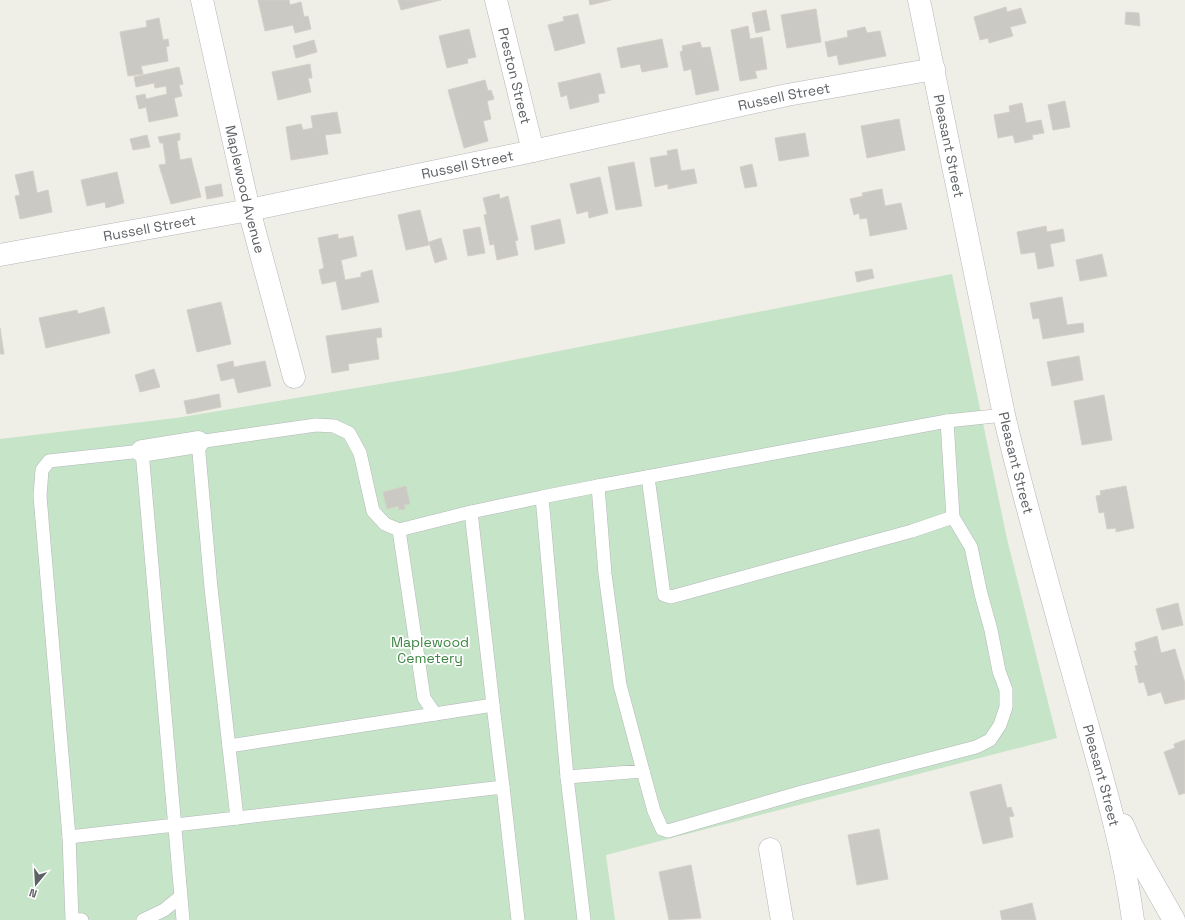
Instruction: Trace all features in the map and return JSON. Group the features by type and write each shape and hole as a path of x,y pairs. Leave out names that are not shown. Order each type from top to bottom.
{"street":[{"name":"Maplewood Avenue","path":"202,0 249,210 294,378"},
{"name":"Preston Street","path":"496,0 533,151"},
{"name":"Pleasant Street","path":"919,0 1004,415 1019,477 1104,784 1133,920"},
{"name":"Russell Street","path":"0,255 249,210 533,151 787,95 934,69"},
{"path":"142,451 198,442"},
{"path":"1104,784 1132,846 1174,920"},
{"path":"770,849 782,920"}],"lane":[{"path":"237,818 198,442 316,425 334,426 349,433 360,453 373,511 385,524 399,530 471,512 542,497 731,460 947,421 1004,415"},
{"path":"598,486 605,574 620,685 654,811 662,829 668,831 802,792 976,747 990,740 1000,725 1006,707 1006,690 998,671 991,630 970,547 953,517 947,421"},
{"path":"75,920 40,496 42,470 49,461 142,451 183,920"},
{"path":"648,477 664,595 671,597 912,531 953,517"},
{"path":"542,497 567,777 584,920"},
{"path":"471,512 518,920"},
{"path":"399,530 424,698 435,714"},
{"path":"229,746 493,705"},
{"path":"567,777 643,771"},
{"path":"69,837 175,826 503,787"},
{"path":"143,920 164,910 180,897"}],"green space":[{"name":"Maplewood Cemetery","path":"952,274 1007,539 1057,738 606,855 615,920 0,920 0,439 176,418 452,372"}],"building":[{"path":"258,0 289,0 290,5 301,2 304,17 308,16 311,29 295,33 293,25 265,31"},
{"path":"398,0 441,0 401,10"},
{"path":"589,0 611,0 590,5"},
{"path":"1006,7 1007,12 1021,8 1026,23 1010,27 1013,36 989,43 988,38 980,40 974,17"},
{"path":"816,9 821,42 787,48 781,15"},
{"path":"766,10 770,30 756,33 752,13"},
{"path":"1126,12 1139,13 1140,26 1125,24"},
{"path":"578,14 585,43 555,51 548,25 564,21 563,17"},
{"path":"159,18 163,40 168,39 169,46 166,47 168,61 141,66 143,74 128,76 120,32 147,27 146,21"},
{"path":"748,26 750,39 762,37 767,69 755,71 757,78 740,81 731,30"},
{"path":"865,27 867,33 880,31 886,56 839,65 837,55 828,57 825,42 848,37 847,31"},
{"path":"469,29 476,57 467,59 468,63 447,68 439,36"},
{"path":"662,39 668,67 642,72 640,64 621,68 617,48"},
{"path":"314,40 317,52 296,58 293,46"},
{"path":"700,42 702,48 710,47 719,90 696,95 691,69 684,71 680,52 683,51 682,46"},
{"path":"310,64 312,78 308,78 311,92 278,100 272,72"},
{"path":"179,67 183,84 179,85 182,96 174,98 178,116 149,122 146,107 139,109 136,96 145,94 146,99 167,94 166,86 155,88 154,83 136,87 134,77"},
{"path":"600,73 605,93 598,94 599,102 570,109 567,95 561,97 558,83"},
{"path":"485,80 488,91 491,90 494,99 487,101 491,119 483,121 488,141 464,148 448,90"},
{"path":"1065,101 1070,127 1053,130 1048,105"},
{"path":"1022,103 1026,123 1041,120 1044,133 1032,135 1033,139 1015,143 1013,135 998,138 994,115 1010,112 1009,106"},
{"path":"337,112 341,133 325,135 328,154 291,160 286,127 301,124 303,130 313,128 311,116"},
{"path":"899,119 905,150 867,158 861,126"},
{"path":"180,133 180,140 177,141 180,160 191,158 201,197 171,204 159,165 166,164 163,143 160,143 158,137"},
{"path":"805,133 809,156 779,161 775,138"},
{"path":"147,135 150,147 133,150 130,139"},
{"path":"677,149 681,171 694,169 697,183 668,189 668,184 655,187 650,158 668,155 667,151"},
{"path":"634,162 642,206 616,210 608,167"},
{"path":"752,164 757,186 745,188 740,167"},
{"path":"33,171 37,193 48,190 52,212 20,219 15,196 20,195 15,175"},
{"path":"117,172 124,203 106,208 105,202 87,206 81,180"},
{"path":"600,177 608,213 589,218 588,211 577,214 570,184"},
{"path":"221,184 223,196 207,199 205,187"},
{"path":"882,189 885,206 901,203 907,229 870,236 867,218 860,219 859,213 854,215 850,199 863,196 862,193"},
{"path":"499,194 500,199 508,196 518,240 515,241 518,255 497,260 494,244 490,245 484,215 487,214 483,198"},
{"path":"420,210 429,245 406,250 398,215"},
{"path":"560,219 565,243 535,250 531,226"},
{"path":"1046,226 1047,232 1063,229 1065,241 1050,244 1054,266 1038,269 1035,252 1021,254 1017,232"},
{"path":"480,227 485,253 468,256 463,230"},
{"path":"338,234 338,239 353,236 357,256 341,260 345,280 361,277 361,273 372,270 379,302 342,310 336,281 322,284 319,270 324,268 318,238"},
{"path":"441,238 447,259 435,263 429,242"},
{"path":"1102,254 1107,276 1080,281 1076,260"},
{"path":"872,269 874,278 857,282 855,272"},
{"path":"1062,297 1067,325 1083,323 1084,332 1043,339 1039,318 1033,319 1030,303"},
{"path":"221,302 231,344 197,352 187,310"},
{"path":"104,307 110,333 46,348 39,318 77,310 78,314"},
{"path":"0,328 4,354 0,354"},
{"path":"381,328 382,337 376,338 379,359 348,364 349,370 332,373 326,336"},
{"path":"1079,356 1083,380 1052,386 1047,362"},
{"path":"233,361 234,367 265,361 271,386 238,393 234,378 221,381 217,365"},
{"path":"154,369 160,387 140,392 135,375"},
{"path":"219,394 221,407 187,414 184,401"},
{"path":"1104,395 1112,440 1082,445 1074,401"},
{"path":"406,486 410,504 404,505 405,509 399,510 398,506 387,509 383,492"},
{"path":"1126,486 1134,528 1116,532 1116,528 1107,529 1104,512 1099,513 1096,496 1101,495 1100,491"},
{"path":"1178,603 1183,625 1162,630 1156,609"},
{"path":"1157,636 1161,653 1175,649 1185,683 1185,699 1165,704 1161,692 1148,696 1144,682 1139,683 1135,666 1138,665 1134,651 1137,651 1135,643"},
{"path":"1185,740 1185,793 1179,795 1164,752 1175,748 1174,744"},
{"path":"1001,784 1007,808 1011,807 1014,816 1009,817 1013,837 983,844 970,792"},
{"path":"879,829 888,879 857,885 848,835"},
{"path":"691,865 701,918 669,920 659,872"},
{"path":"1032,903 1036,920 1002,920 1000,911"}]}
